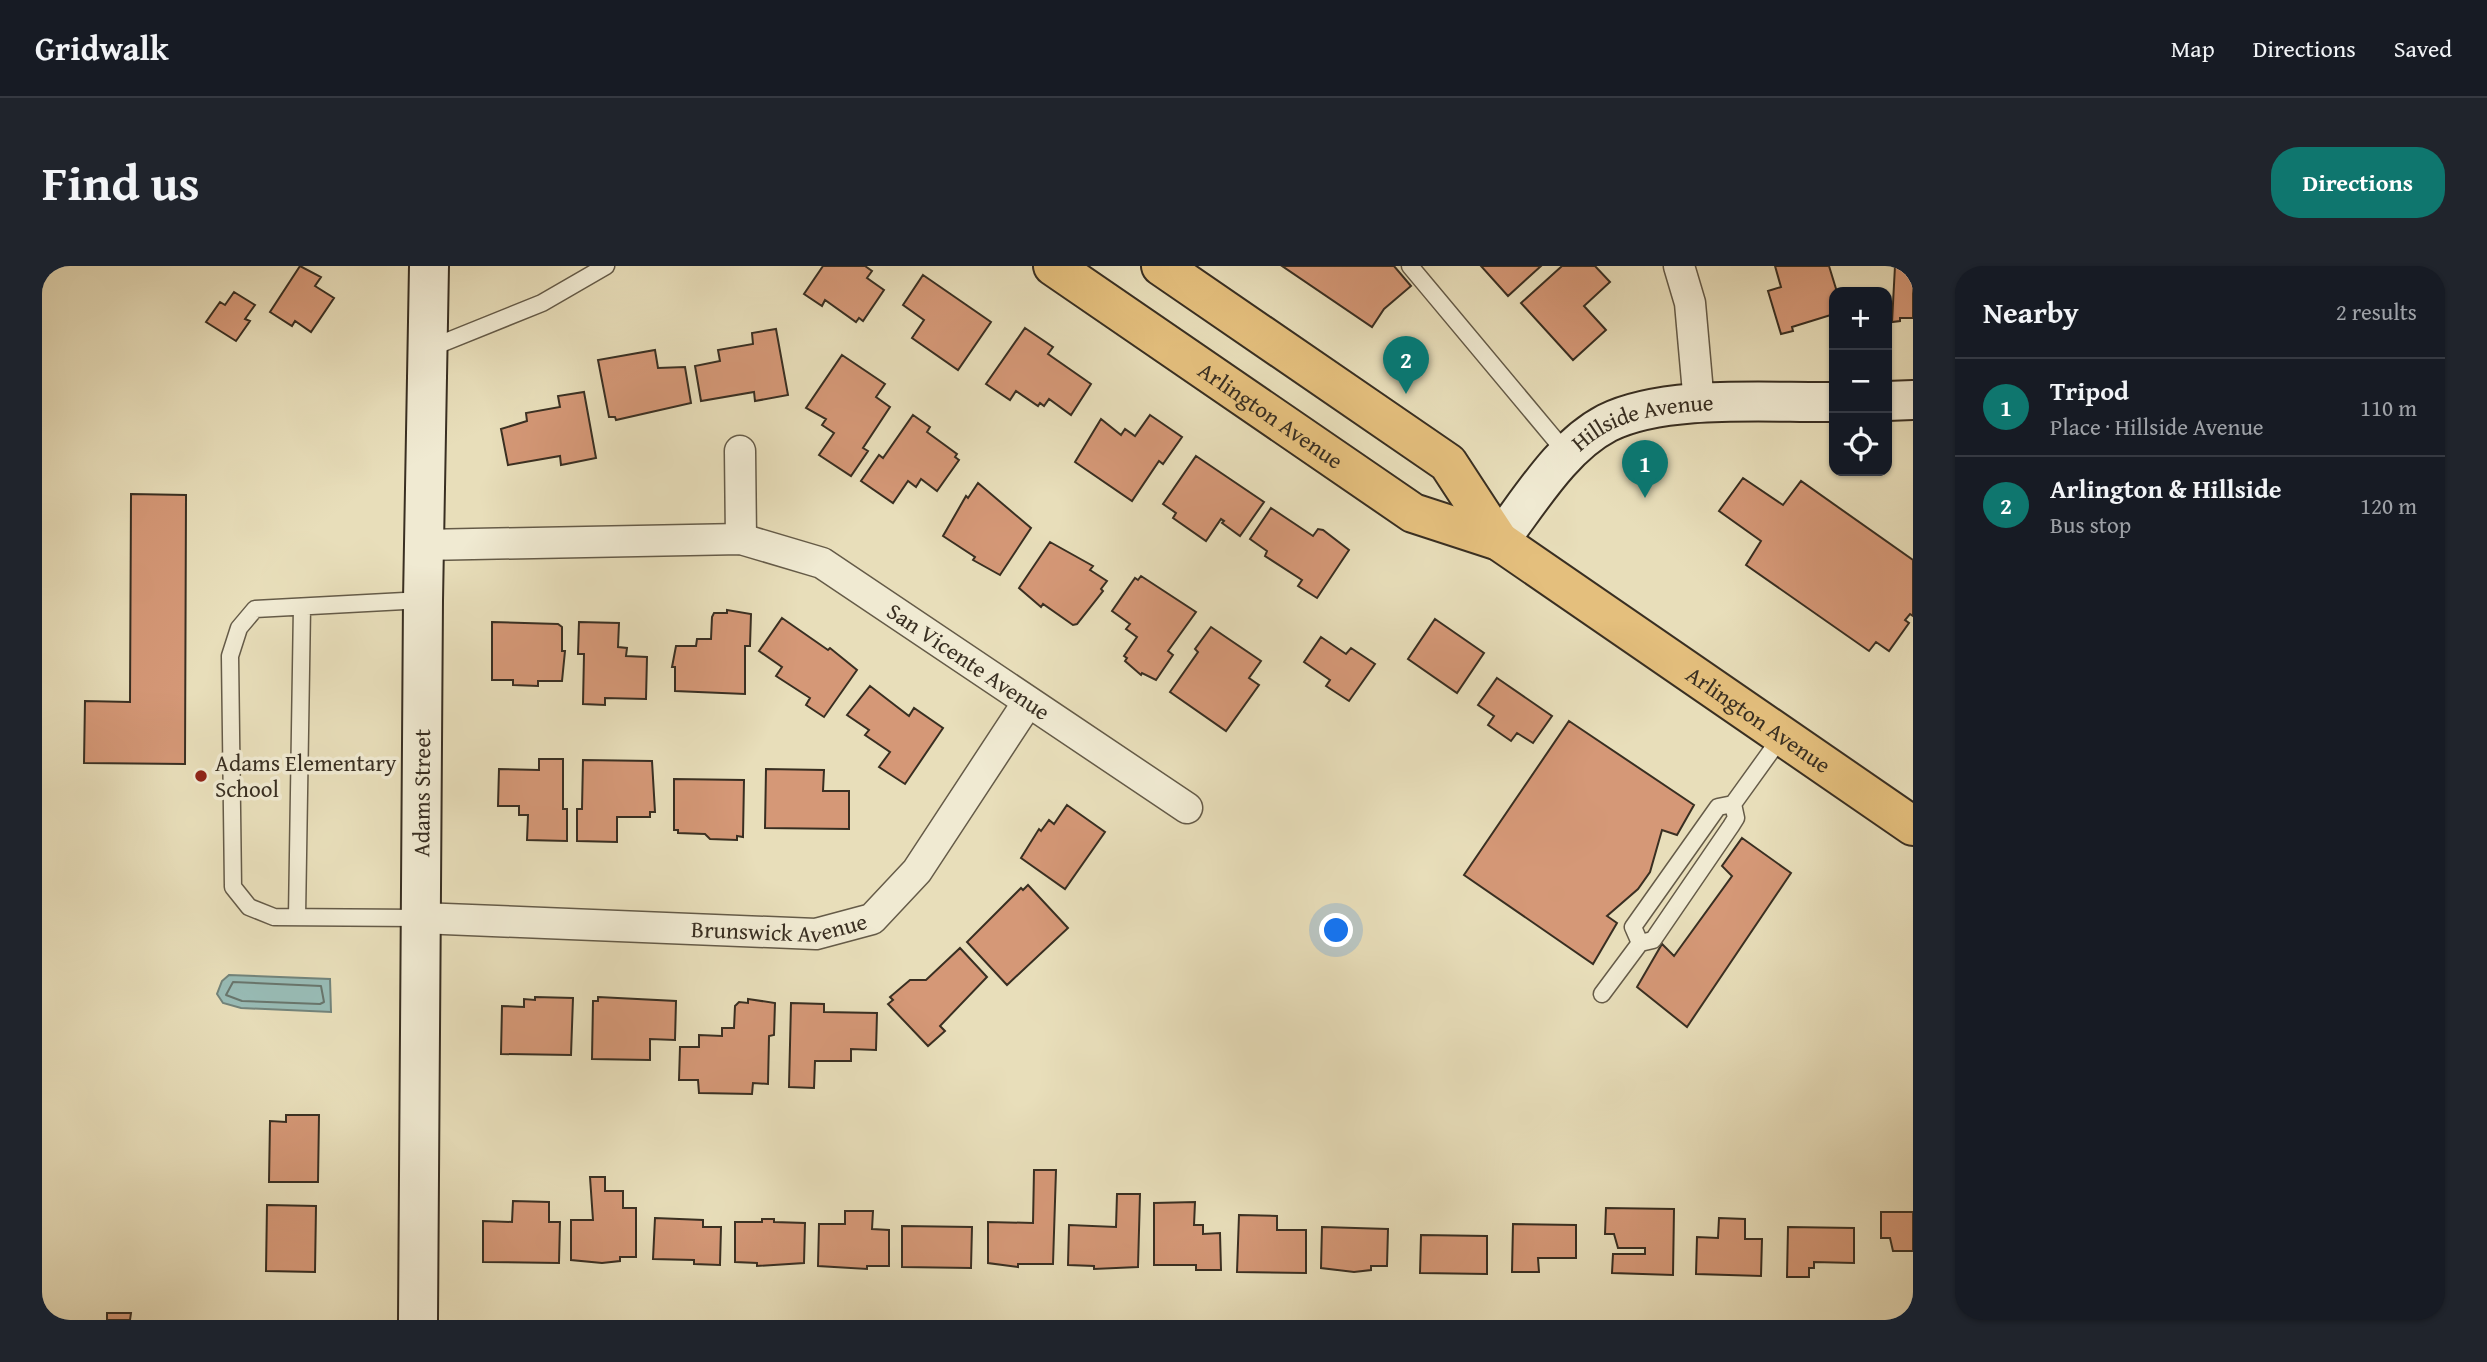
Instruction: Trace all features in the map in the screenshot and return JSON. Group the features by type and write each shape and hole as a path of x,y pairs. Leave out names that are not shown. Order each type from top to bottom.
{"main road":[{"name":"Adams Street","path":"418,1320 423,545 429,266"},
{"name":"Arlington Avenue","path":"1054,266 1413,513 1499,541 1913,826"},
{"name":"Arlington Avenue","path":"1161,266 1448,463 1499,541"},
{"path":"1892,401 1913,400"},
{"name":"Hillside Avenue","path":"1499,541 1568,455 1606,424 1636,412 1699,404 1829,402"}],"street":[{"path":"1679,266 1690,303 1699,404"},
{"path":"740,451 741,539"},
{"name":"San Vicente Avenue","path":"423,545 741,539 822,563 1187,808"},
{"name":"Brunswick Avenue","path":"420,918 816,934 872,919 916,871 1028,702"}],"lane":[{"path":"427,349 542,303 606,266"},
{"path":"1410,266 1568,455"},
{"path":"420,918 274,917 249,907 233,887 230,656 239,628 255,609 423,600"},
{"path":"297,918 302,607"},
{"path":"1640,943 1633,927 1718,807 1733,804 1782,736"},
{"path":"1602,994 1640,943 1653,940 1736,818 1733,804"}],"water":[{"path":"229,975 330,979 331,1012 241,1008 223,1003 217,994 222,981"}],"building":[{"path":"300,266 321,277 315,286 334,298 311,332 295,321 292,326 270,312"},
{"path":"823,266 865,266 872,271 867,278 884,290 863,321 859,318 856,322 825,300 822,306 804,294"},
{"path":"1282,266 1394,266 1411,286 1384,309 1372,327"},
{"path":"1481,266 1541,266 1508,296"},
{"path":"1562,266 1595,266 1610,282 1584,306 1606,330 1573,360 1521,303"},
{"path":"1775,266 1829,266 1835,287 1829,287 1829,316 1792,327 1793,331 1781,334 1768,291 1781,287"},
{"path":"1895,266 1913,266 1913,318 1900,318 1900,321 1892,322"},
{"path":"923,275 991,322 958,370 912,338 924,320 903,305"},
{"path":"234,292 255,305 245,319 250,321 236,341 206,322 220,302 225,305"},
{"path":"1025,328 1053,347 1048,354 1091,384 1071,415 1049,399 1044,406 1040,403 1038,406 1016,391 1010,400 986,384"},
{"path":"776,329 788,395 755,401 754,392 701,401 695,366 720,361 718,350 753,344 752,333"},
{"path":"655,350 658,368 685,367 691,403 616,420 615,417 609,417 598,360"},
{"path":"842,355 885,384 876,397 890,407 863,448 868,451 851,476 819,455 834,433 822,425 826,419 806,408"},
{"path":"584,392 596,458 561,465 560,456 508,465 501,429 527,421 526,413 560,407 558,396"},
{"path":"913,415 930,427 927,432 957,454 955,457 959,460 937,491 921,479 916,487 908,481 893,503 861,481 879,455 883,458"},
{"path":"1150,415 1182,437 1163,464 1159,461 1132,501 1075,462 1101,419 1121,435 1125,429 1135,436"},
{"path":"1196,456 1264,502 1240,536 1222,523 1224,521 1221,519 1206,541 1173,518 1176,513 1163,504"},
{"path":"1743,478 1783,505 1801,481 1913,560 1913,616 1910,614 1905,620 1909,623 1889,651 1876,642 1869,651 1746,565 1761,541 1719,511"},
{"path":"978,483 1031,528 1000,575 973,560 975,557 943,536 966,496 968,498"},
{"path":"131,494 186,495 185,764 84,763 85,701 130,702"},
{"path":"1271,508 1313,536 1318,529 1323,530 1349,550 1317,598 1298,586 1302,580 1265,556 1267,551 1250,539"},
{"path":"1050,542 1093,566 1090,570 1107,581 1101,589 1103,591 1077,624 1073,625 1043,604 1041,607 1019,588"},
{"path":"1141,576 1196,612 1168,651 1173,655 1156,680 1142,673 1141,675 1125,661 1127,658 1124,656 1137,637 1126,629 1130,624 1112,611 1135,578 1138,580"},
{"path":"727,610 751,614 750,646 745,646 745,694 675,691 675,667 672,667 676,646 696,646 697,639 711,639 714,613 727,613"},
{"path":"782,618 828,650 830,648 857,670 824,717 806,705 810,698 776,676 782,667 759,651"},
{"path":"1435,619 1484,653 1457,693 1408,659"},
{"path":"492,622 558,624 562,627 562,651 565,651 562,681 538,681 538,686 513,685 513,680 492,680"},
{"path":"579,622 619,623 618,647 627,648 626,656 647,657 646,699 605,698 605,705 583,704 584,654 578,654"},
{"path":"1211,627 1261,661 1249,678 1259,685 1226,731 1170,692 1198,652 1195,649"},
{"path":"1321,637 1346,654 1351,648 1375,664 1349,701 1326,686 1330,680 1304,662"},
{"path":"1497,678 1552,716 1533,743 1517,733 1511,741 1488,725 1494,716 1478,705"},
{"path":"870,686 909,716 914,708 943,728 905,784 879,767 890,752 865,735 869,730 847,715"},
{"path":"1569,721 1694,805 1677,835 1662,830 1650,872 1638,889 1607,916 1617,923 1593,964 1464,875"},
{"path":"539,759 563,759 563,809 567,809 567,841 527,840 528,815 519,815 519,806 498,806 499,769 539,770"},
{"path":"583,760 652,761 655,812 650,812 650,817 617,817 617,842 577,841 577,809 582,809"},
{"path":"766,769 824,770 823,791 849,791 849,829 765,828"},
{"path":"674,779 744,780 743,837 737,836 737,840 710,839 705,834 678,833 678,830 674,830"},
{"path":"1067,805 1105,832 1065,889 1021,858 1039,829 1041,831 1049,820 1054,824"},
{"path":"1742,838 1791,873 1687,1027 1637,987 1662,944 1674,956 1732,876 1722,866"},
{"path":"1028,885 1068,928 1007,985 967,942 1021,888 1023,890"},
{"path":"960,948 987,977 940,1026 945,1031 928,1046 888,1004 893,1000 890,997 910,980 926,980"},
{"path":"535,997 573,998 571,1055 501,1054 502,1006 524,1007 524,999 535,1000"},
{"path":"598,997 676,1001 675,1040 650,1039 650,1060 592,1059 593,1001 598,1001"},
{"path":"748,999 775,1003 774,1035 769,1036 768,1084 753,1083 752,1094 699,1093 698,1080 679,1080 680,1047 699,1047 699,1035 722,1036 722,1028 734,1028 735,1006 739,1002 748,1003"},
{"path":"791,1003 824,1004 824,1012 877,1013 876,1050 851,1049 851,1061 815,1061 814,1088 789,1087"},
{"path":"286,1115 319,1115 318,1182 269,1182 270,1121 286,1122"},
{"path":"1034,1170 1056,1170 1053,1264 1018,1264 1018,1267 988,1263 988,1222 1033,1223"},
{"path":"590,1177 605,1177 605,1191 623,1191 623,1208 636,1208 636,1257 620,1257 620,1261 602,1263 571,1260 571,1220 593,1220"},
{"path":"1117,1194 1140,1194 1138,1267 1094,1269 1094,1266 1068,1265 1069,1225 1116,1227"},
{"path":"513,1201 549,1202 549,1222 560,1222 559,1263 483,1262 483,1221 512,1222"},
{"path":"1195,1202 1194,1225 1203,1225 1203,1234 1220,1233 1221,1270 1196,1270 1196,1265 1154,1265 1154,1203"},
{"path":"267,1205 316,1206 315,1272 266,1271"},
{"path":"1606,1208 1674,1209 1673,1275 1612,1273 1613,1254 1645,1254 1645,1248 1618,1248 1614,1234 1605,1234"},
{"path":"845,1211 873,1211 872,1229 889,1230 889,1266 867,1266 867,1269 818,1266 819,1224 845,1224"},
{"path":"1881,1212 1913,1212 1913,1251 1893,1251 1890,1238 1881,1238"},
{"path":"1239,1215 1277,1216 1277,1230 1306,1230 1306,1273 1237,1272"},
{"path":"655,1218 703,1220 703,1227 721,1227 720,1265 694,1264 694,1260 653,1259"},
{"path":"1719,1218 1745,1219 1745,1239 1762,1239 1761,1276 1696,1274 1697,1237 1718,1238"},
{"path":"762,1219 805,1223 804,1263 757,1266 757,1263 735,1262 735,1222 762,1222"},
{"path":"1513,1224 1576,1225 1576,1258 1538,1258 1539,1272 1512,1272"},
{"path":"902,1226 972,1227 971,1268 902,1267"},
{"path":"1322,1227 1388,1229 1387,1266 1371,1266 1371,1270 1354,1272 1321,1268"},
{"path":"1788,1227 1854,1228 1854,1263 1814,1262 1814,1268 1809,1268 1809,1277 1787,1277"},
{"path":"1421,1235 1487,1236 1487,1274 1420,1273"},
{"path":"107,1313 131,1313 130,1320 107,1320"}],"place":[{"name":"Arlington & Hillside","path":"1406,394"},
{"name":"Tripod","path":"1645,498"},
{"name":"Adams Elementary School","path":"201,776"}]}
